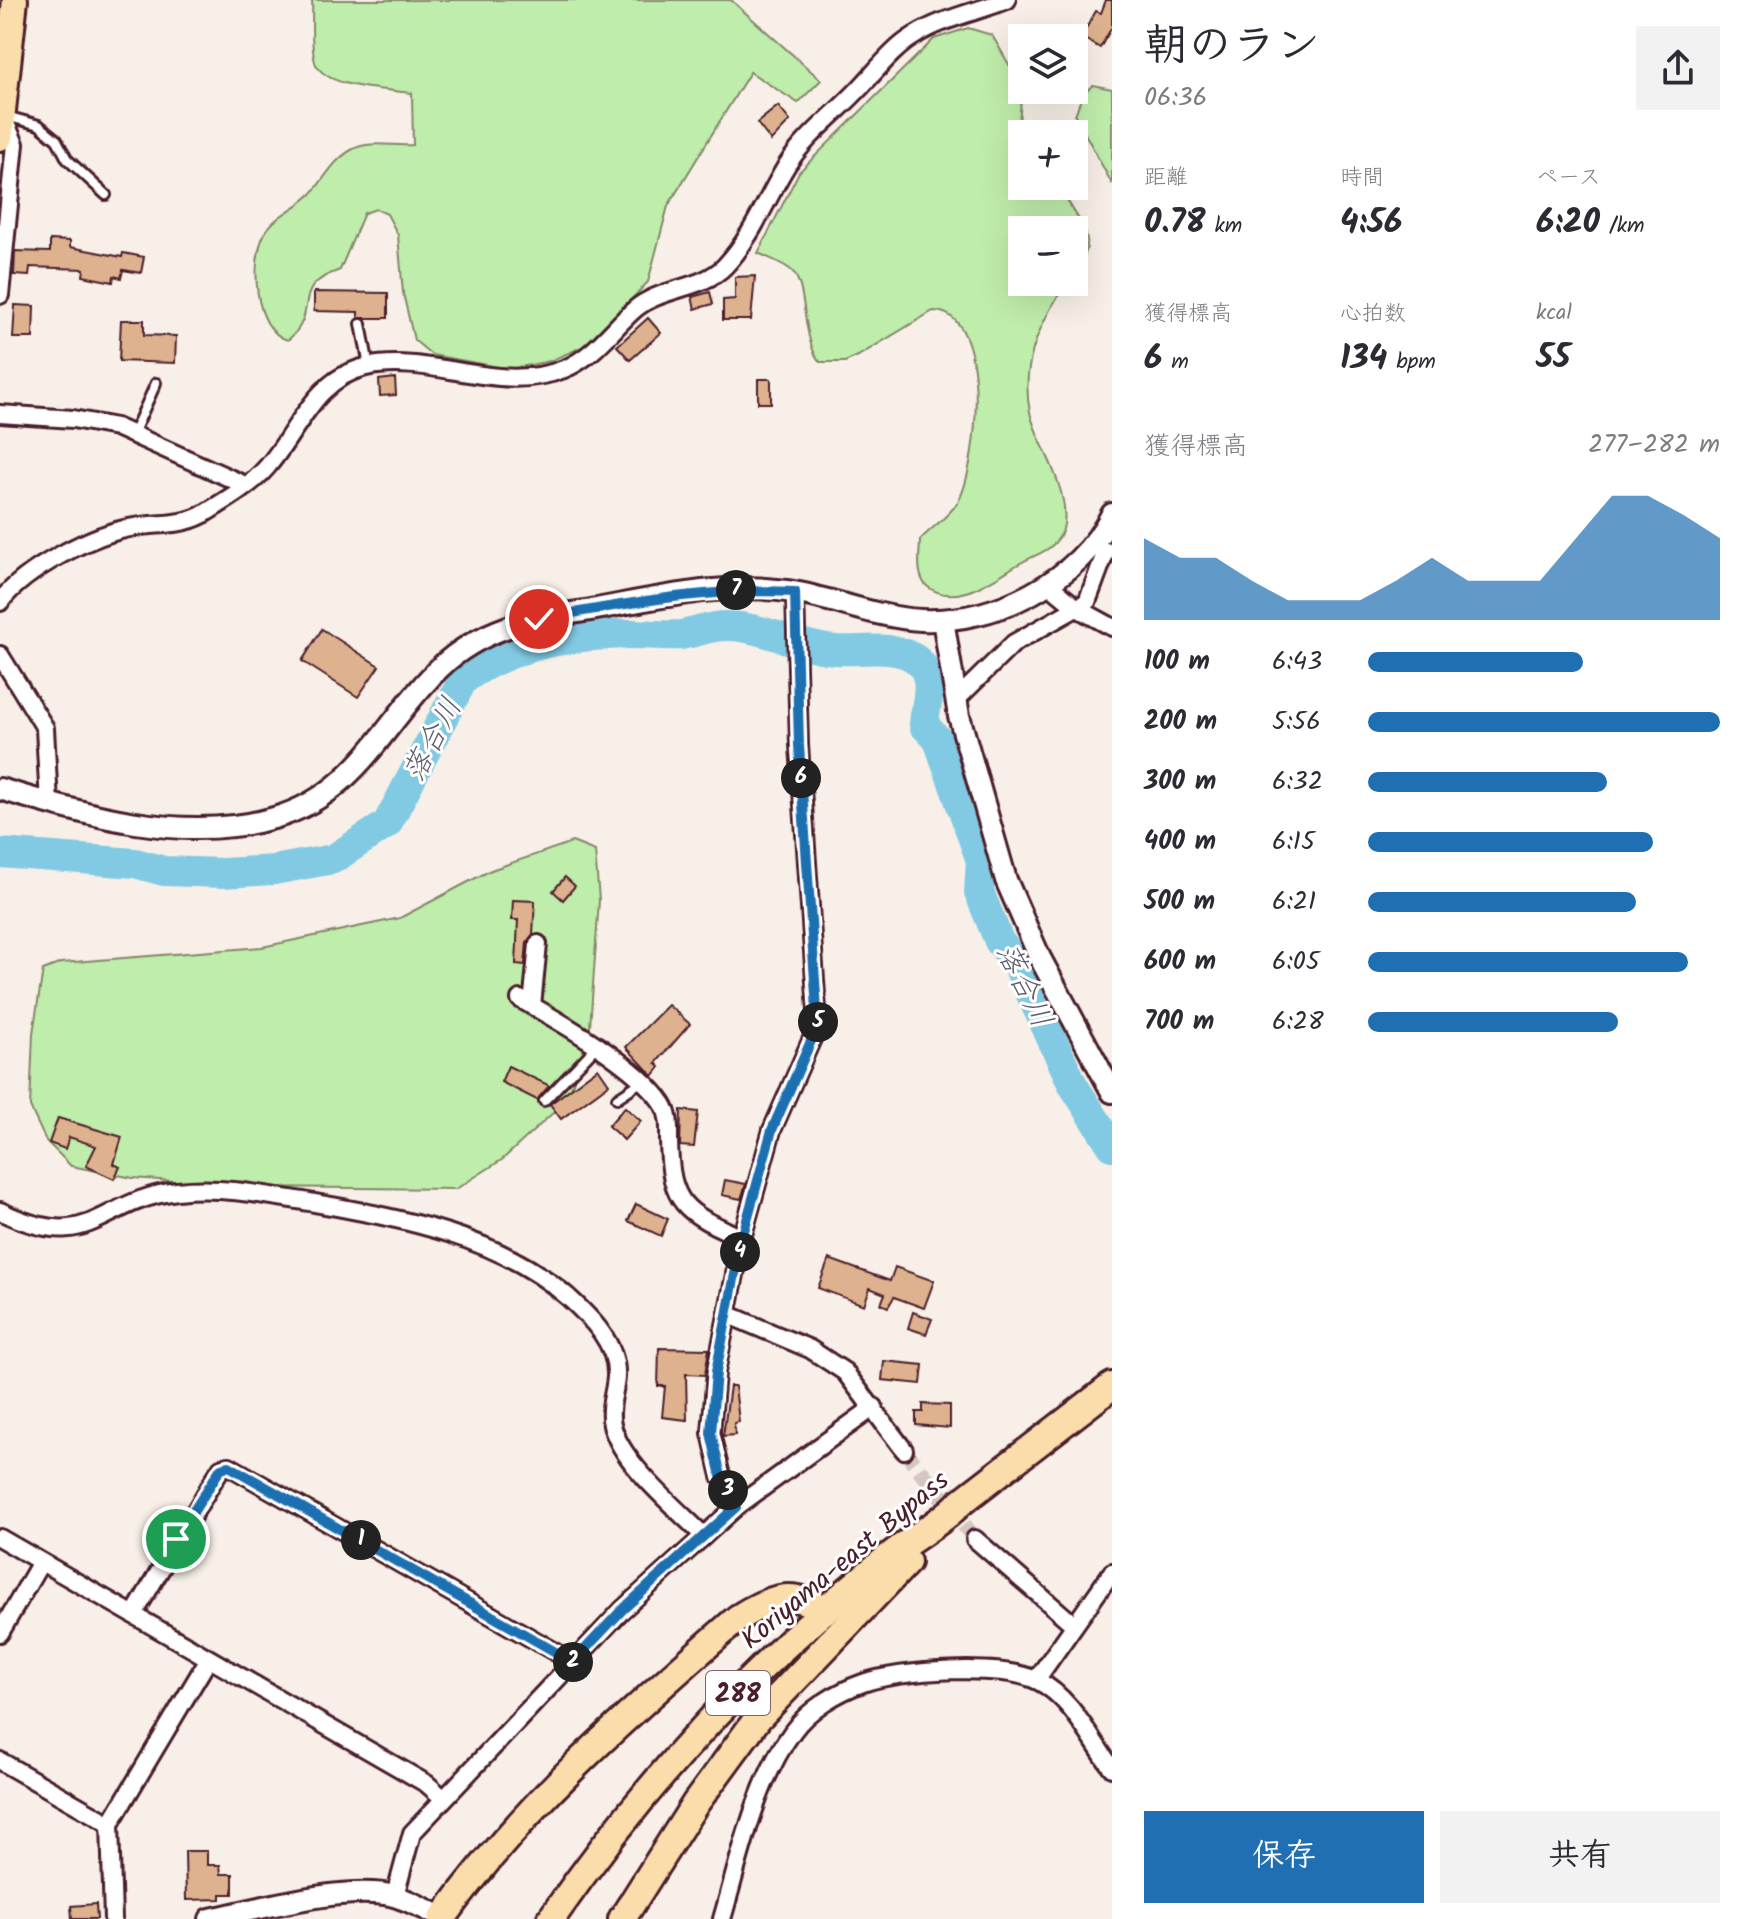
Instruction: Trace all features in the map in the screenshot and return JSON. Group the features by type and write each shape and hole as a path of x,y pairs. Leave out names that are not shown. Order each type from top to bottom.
{"highway":[{"name":"Koriyama-east Bypass","path":"551,1919 630,1812 691,1740 824,1611 904,1545 1112,1386"},
{"path":"622,1919 695,1804 758,1718 953,1510"},
{"path":"443,1918 482,1865 555,1782 738,1618 768,1600 787,1597 805,1599 824,1611"}],"main road":[{"path":"1,126 15,0"}],"street":[{"path":"0,602 22,580 90,540 135,527 162,526 198,517 266,468 320,393 335,378 369,366 425,368 507,379 543,374 581,359 650,298 722,269 767,208 788,165 814,133 912,37 945,20 1007,0"},
{"path":"0,295 15,144 1,126"},
{"path":"0,414 73,419 116,427 245,485"},
{"path":"0,789 49,804 192,829 221,828 275,818 302,807 347,777 374,750 419,689 467,647 497,631 539,619 682,594 737,590 795,592 903,618 943,620 999,609 1048,584 1092,544 1112,514"},
{"path":"956,700 1014,643 1077,608 1091,596 1106,551"},
{"path":"1048,584 1077,608 1112,627"},
{"path":"736,1507 721,1476 711,1433 716,1372 742,1238 772,1130 818,1025 799,745 795,592"},
{"path":"943,620 969,758 1006,880 1040,958 1112,1092"},
{"path":"0,655 45,728 49,804"},
{"path":"538,944 526,1002 597,1046 663,1104 669,1117 669,1172 680,1198 700,1219 742,1238"},
{"path":"0,1211 40,1228 68,1230 162,1195 219,1189 390,1217 502,1255 548,1281 602,1333 613,1349 616,1379 612,1424 620,1445 704,1536"},
{"path":"729,1315 810,1349 845,1372 904,1450"},
{"path":"395,1896 408,1841 443,1798 622,1610 736,1507 874,1407"},
{"path":"134,1614 203,1493 221,1468 229,1466 573,1662"},
{"path":"0,1538 427,1784 443,1798"},
{"path":"975,1539 1073,1624"},
{"path":"0,1633 41,1562"},
{"path":"1036,1680 1112,1572"},
{"path":"113,1919 110,1824 208,1660"},
{"path":"722,1919 772,1768 795,1728 815,1708 866,1682 979,1670 1036,1680 1069,1707 1112,1768"},
{"path":"0,1761 110,1824"},
{"path":"210,1919 270,1913 349,1895 395,1896 443,1918"}],"lane":[{"path":"1,126 39,125 57,140 67,159 106,195"},
{"path":"361,324 369,366"},
{"path":"133,434 156,383"},
{"path":"544,1101 597,1046"},
{"path":"617,1098 641,1082"}],"green space":[{"path":"312,0 731,0 821,80 798,103 750,72 668,206 648,282 587,345 550,361 510,369 432,355 414,340 403,293 398,235 387,214 376,209 364,213 340,270 314,284 303,319 288,340 276,334 261,309 256,276 260,245 265,233 275,221 312,193 346,153 360,146 375,144 413,145 412,93 343,83 321,71 313,55"},
{"path":"968,28 992,35 1008,63 1008,104 1021,104 1019,120 1008,120 1008,200 1067,200 1076,216 1008,216 1008,296 1059,296 1035,343 1030,360 1028,394 1032,419 1056,476 1062,499 1065,514 1063,529 1055,543 1044,551 986,584 950,594 939,593 924,583 919,565 920,540 956,505 966,481 975,424 976,392 973,361 965,335 952,318 933,311 845,362 820,362 810,340 797,278 785,266 758,253 799,172 934,39"},
{"path":"1093,85 1112,89 1112,184 1088,139 1088,120 1078,120 1075,115 1079,104 1088,104 1088,89"},
{"path":"572,842 595,851 599,900 590,1027 568,1099 503,1159 456,1189 252,1187 133,1178 71,1166 46,1141 30,1107 33,1033 43,970 61,963 262,947 400,918 491,870"}],"building":[{"path":"1106,0 1112,0 1112,27 1100,48 1088,41 1088,25 1096,11 1101,13"},
{"path":"778,106 790,121 771,141 757,123"},
{"path":"50,240 70,241 70,247 122,257 123,253 144,257 141,273 123,270 121,278 114,276 113,282 83,276 84,269 30,267 29,276 14,275 15,251 50,252"},
{"path":"755,276 751,320 723,320 723,300 735,299 735,277"},
{"path":"314,292 388,293 388,318 358,318 358,312 314,311"},
{"path":"710,292 713,304 695,309 692,297"},
{"path":"15,305 34,306 33,338 13,338"},
{"path":"648,318 661,333 630,360 617,346"},
{"path":"121,320 144,320 144,335 176,336 175,363 119,361"},
{"path":"395,378 396,395 380,396 379,380"},
{"path":"758,379 771,379 771,403 758,403"},
{"path":"322,629 379,666 358,697 302,661"},
{"path":"565,877 575,886 563,900 553,891"},
{"path":"513,900 535,901 533,934 527,942 525,965 516,964 518,920 512,920"},
{"path":"668,1005 690,1024 656,1063 660,1067 653,1076 626,1047"},
{"path":"508,1066 549,1086 537,1100 501,1082"},
{"path":"598,1068 609,1084 561,1119 550,1104"},
{"path":"625,1107 641,1121 624,1140 608,1126"},
{"path":"681,1110 698,1112 694,1147 680,1146"},
{"path":"58,1118 122,1137 114,1164 120,1167 114,1179 86,1166 96,1146 69,1137 65,1149 49,1143"},
{"path":"725,1180 746,1184 741,1199 722,1195"},
{"path":"636,1204 668,1219 661,1236 628,1221"},
{"path":"829,1259 890,1281 895,1267 934,1281 924,1308 894,1297 888,1307 881,1304 885,1294 870,1288 864,1305 818,1288"},
{"path":"913,1312 932,1319 926,1334 908,1328"},
{"path":"659,1348 709,1349 705,1375 686,1374 687,1420 662,1417 665,1386 658,1386"},
{"path":"884,1361 923,1365 921,1384 882,1380"},
{"path":"730,1386 735,1386 739,1422 734,1423 735,1435 723,1436"},
{"path":"923,1404 950,1405 950,1428 916,1425 916,1412 923,1412"},
{"path":"185,1851 207,1851 207,1865 220,1865 221,1874 233,1874 233,1894 221,1894 221,1899 186,1900"},
{"path":"96,1904 97,1919 72,1919 71,1906"}],"waterway":[{"name":"落合川","path":"0,853 135,863 164,871 223,873 274,870 333,859 387,824 463,680 501,658 543,644 609,635 680,635 728,626 821,648 900,652 918,661 927,676 929,683 924,725 938,740 981,861 979,892 999,941 1016,962 1073,1085 1112,1146"}],"tunnel":[{"path":"904,1450 975,1539"}],"route":[{"path":"176,1539 221,1468 229,1466 573,1662 622,1610 736,1507 721,1476 711,1433 716,1372 747,1216 772,1130 818,1025 799,745 795,592 737,590 682,594 539,619"}]}
